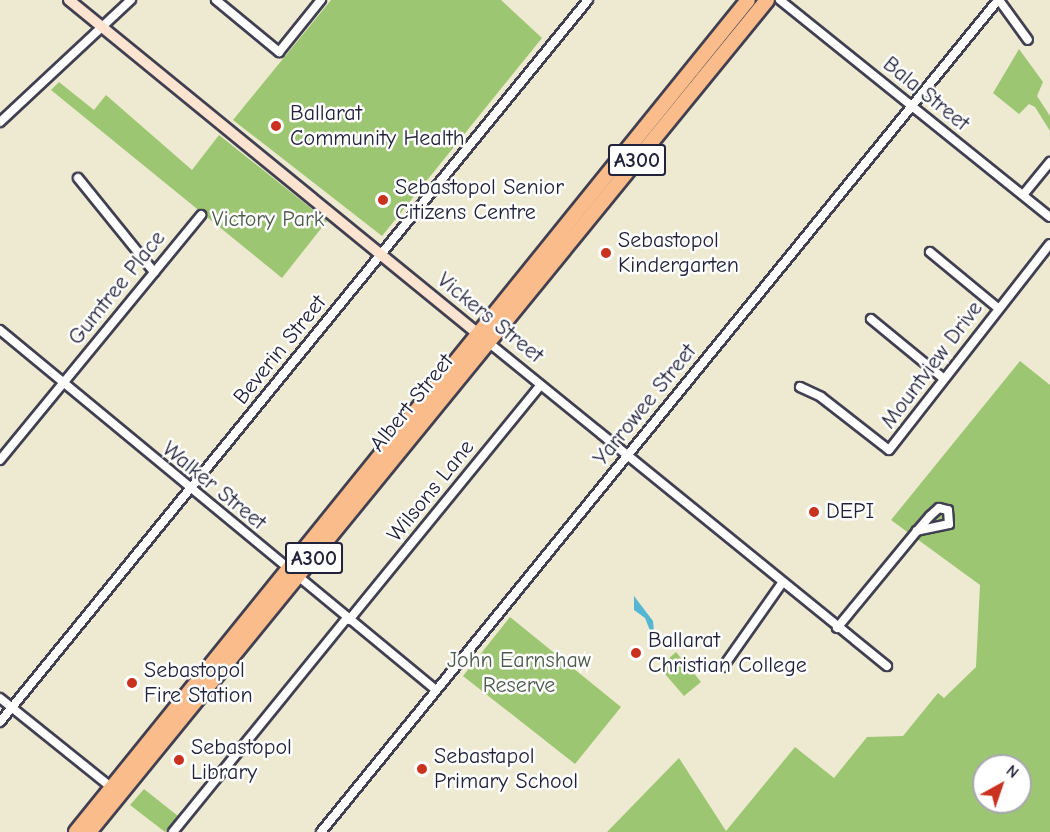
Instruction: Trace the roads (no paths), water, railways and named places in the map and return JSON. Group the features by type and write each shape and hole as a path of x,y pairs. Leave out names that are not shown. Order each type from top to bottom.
{"highway":[{"name":"Albert Street","path":"76,832 286,568 748,0"},
{"name":"Albert Street","path":"89,832 768,0"}],"street":[{"name":"Vickers Street","path":"69,0 626,457 887,666"},
{"path":"0,122 131,0"},
{"path":"216,0 279,52 321,0"},
{"name":"Beverin Street","path":"0,722 588,0"},
{"name":"Bala Street","path":"780,0 1050,217"},
{"path":"999,0 1028,40"},
{"name":"Yarrowee Street","path":"321,832 999,0"},
{"path":"1023,195 1050,162"},
{"path":"78,178 154,272"},
{"name":"Gumtree Place","path":"0,460 201,215"},
{"name":"Mountview Drive","path":"800,387 820,396 889,450 1050,244"},
{"path":"930,252 998,308"},
{"path":"871,319 944,379"},
{"name":"Walker Street","path":"0,330 62,384 436,690"},
{"name":"Wilsons Lane","path":"172,832 541,385"},
{"path":"837,628 917,531"},
{"path":"723,667 782,583"},
{"path":"0,698 112,788"}],"water":[{"path":"634,596 653,621 655,643 645,618 634,610"}],"place":[{"name":"Ballarat Community Health","path":"276,126"},
{"name":"Sebastopol Senior Citizens Centre","path":"383,200"},
{"name":"Sebastopol Kindergarten","path":"606,253"},
{"name":"DEPI","path":"814,512"},
{"name":"Ballarat Christian College","path":"636,653"},
{"name":"Sebastopol Fire Station","path":"132,683"},
{"name":"Sebastopol Library","path":"179,760"},
{"name":"Sebastapol Primary School","path":"422,769"}],"park label":[{"name":"Victory Park","path":"268,220"},
{"name":"John Earnshaw Reserve","path":"519,672"}]}
